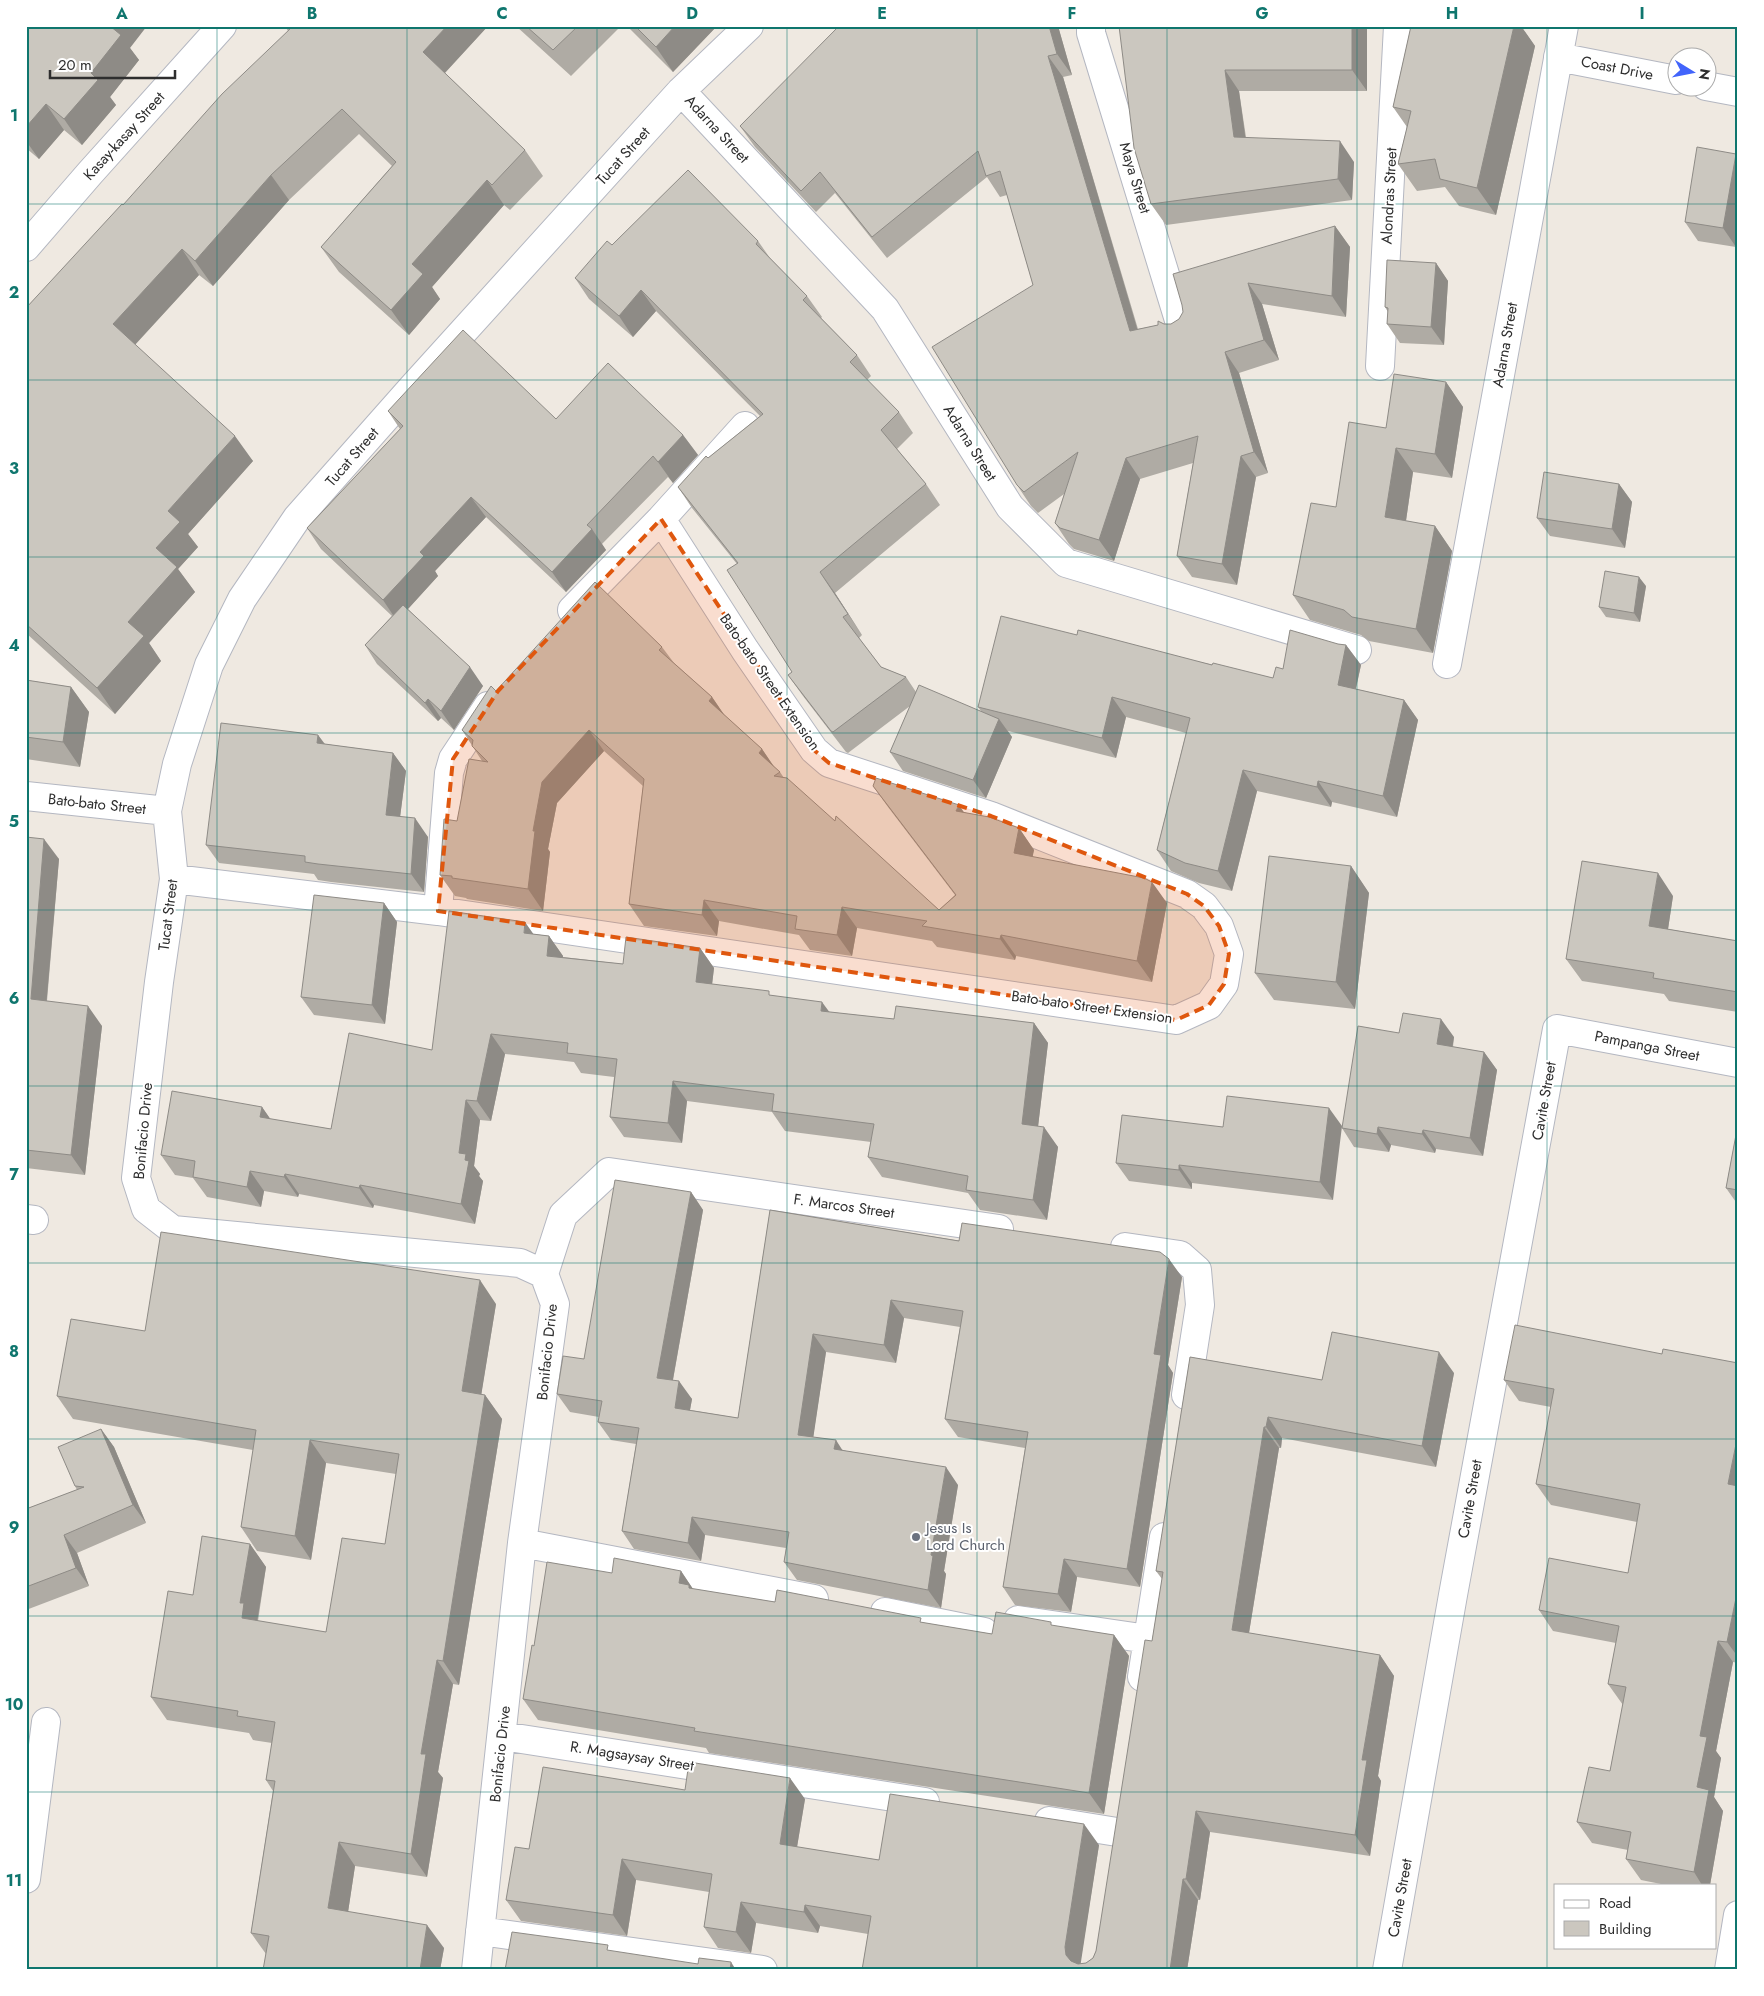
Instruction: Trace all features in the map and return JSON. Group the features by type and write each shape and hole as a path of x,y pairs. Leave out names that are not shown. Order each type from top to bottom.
{"street":[{"name":"Kasay-kasay Street","path":"26,247 222,26"},
{"name":"Tucat Street","path":"158,990 174,879 167,811 177,764 209,665 242,599 297,518 412,388 681,91 749,26"},
{"name":"Maya Street","path":"1090,26 1182,330"},
{"name":"Alondras Street","path":"1380,366 1398,26"},
{"name":"Adarna Street","path":"1447,664 1564,26"},
{"name":"Coast Drive","path":"1558,56 1666,78"},
{"path":"1716,88 1738,92"},
{"name":"Adarna Street","path":"681,91 885,309 1010,507 1066,563 1357,650"},
{"path":"556,627 594,585 661,519 746,426"},
{"name":"Bato-bato Street Extension","path":"174,879 438,911 1176,1020 1208,1005 1224,984 1229,954 1219,926 1204,906 1187,894 991,816 829,763 814,750 661,519"},
{"path":"438,911 449,772 453,759 505,684"},
{"name":"Bato-bato Street","path":"26,796 167,811"},
{"name":"Bonifacio Drive","path":"158,990 136,1178 146,1209 173,1230 520,1263 544,1274 555,1304 522,1542 476,1970"},
{"name":"Pampanga Street","path":"1557,1029 1738,1063"},
{"name":"Cavite Street","path":"1387,1970 1452,1594 1557,1029"},
{"name":"F. Marcos Street","path":"544,1274 563,1215 609,1172 1026,1233"},
{"path":"1103,1244 1180,1255 1197,1270 1200,1305 1182,1423"},
{"path":"1138,1697 1168,1511"},
{"path":"522,1542 984,1632"},
{"path":"1018,1620 1148,1639"},
{"path":"26,1879 46,1722"},
{"name":"R. Magsaysay Street","path":"502,1736 951,1806"},
{"path":"1029,1818 1119,1822 1112,1861"},
{"path":"1729,1970 1738,1915"},
{"path":"480,1931 762,1970"}],"highlighted area":[{"path":"661,519 814,750 829,763 991,816 1187,894 1204,906 1219,926 1229,954 1224,984 1209,1005 1176,1020 438,911 453,759 498,691"}],"building":[{"path":"26,26 110,26 121,35 91,73 98,80 64,119 46,104 26,127"},
{"path":"289,26 447,26 423,52 525,150 492,185 487,180 412,264 423,274 391,310 321,247 396,162 342,109 271,175 195,261 182,249 113,324 235,436 168,511 180,522 156,548 177,567 128,622 144,636 97,688 26,624 26,308 123,205 222,94 291,28"},
{"path":"526,26 578,26 553,50"},
{"path":"635,26 675,26 656,47"},
{"path":"839,26 1049,26 1057,54 1048,56 1130,331 1158,325 1158,321 1164,324 1171,324 1179,319 1183,312 1173,274 1335,226 1332,296 1248,283 1264,340 1225,352 1254,452 1241,456 1222,564 1177,556 1198,436 1126,458 1099,540 1060,528 1055,523 1078,452 1024,492 1017,485 932,347 1033,285 1000,171 986,176 978,151 872,237 820,172 801,191 740,126"},
{"path":"1119,26 1352,26 1352,70 1225,70 1234,137 1340,141 1338,179 1151,204 1134,148"},
{"path":"1411,26 1514,26 1477,188 1440,179 1435,159 1398,164 1411,111 1393,107"},
{"path":"1697,147 1736,154 1723,228 1685,222"},
{"path":"688,170 758,241 756,244 807,296 803,300 857,355 850,362 899,412 881,430 926,484 820,572 848,614 843,617 881,667 906,677 833,732 788,675 792,672 727,570 738,563 678,487 706,456 708,458 763,414 641,290 619,316 575,278 607,241 612,245"},
{"path":"1387,260 1436,263 1431,327 1387,324 1388,308 1385,307"},
{"path":"463,330 556,419 608,363 683,435 658,462 653,456 587,525 592,529 552,572 471,497 420,552 424,556 383,600 307,528 403,426 388,411"},
{"path":"1394,374 1446,382 1435,454 1396,448 1385,517 1435,526 1416,629 1352,617 1344,610 1293,595 1311,503 1336,507 1349,422 1386,428"},
{"path":"1544,472 1619,484 1612,529 1537,518"},
{"path":"1605,571 1639,577 1634,613 1599,607"},
{"path":"595,582 662,647 659,650 712,697 709,701 762,749 759,753 780,772 774,776 787,778 835,821 836,816 939,910 956,895 873,786 876,778 959,805 956,811 989,817 1019,828 1014,853 1144,878 1152,882 1137,961 1001,935 1000,939 922,926 927,921 842,907 837,935 795,929 797,916 704,900 702,915 629,904 644,779 589,730 542,782 533,831 535,831 528,889 440,875 444,819 457,821 469,759 488,762 472,746 473,740 462,730 491,686 496,691"},
{"path":"403,605 470,667 441,711 428,699 425,703 365,645"},
{"path":"1001,616 1077,635 1078,630 1212,665 1213,663 1273,678 1276,667 1283,669 1290,630 1346,645 1338,685 1404,700 1383,796 1318,781 1317,787 1243,770 1218,871 1185,863 1157,850 1190,718 1112,697 1102,738 978,707"},
{"path":"26,680 71,687 63,742 26,737"},
{"path":"919,685 999,719 973,780 890,752"},
{"path":"221,723 318,735 317,743 393,753 386,815 415,818 411,874 318,864 305,862 305,856 206,845"},
{"path":"26,837 44,839 31,999 88,1006 71,1155 26,1150"},
{"path":"1269,856 1351,866 1336,982 1255,973"},
{"path":"1582,861 1658,873 1649,926 1738,941 1738,992 1653,978 1654,973 1566,959"},
{"path":"314,895 384,903 372,1005 301,997"},
{"path":"449,911 525,922 524,933 549,936 547,956 623,964 626,937 700,948 696,982 769,991 769,995 822,1002 821,1011 894,1019 896,1006 1034,1023 1022,1124 1044,1127 1033,1200 966,1190 968,1176 868,1157 874,1124 772,1111 774,1094 673,1081 668,1123 610,1117 617,1059 567,1053 568,1043 491,1034 477,1101 466,1100 459,1153 466,1154 465,1160 469,1161 461,1204 360,1185 359,1188 285,1174 284,1177 250,1171 247,1187 193,1177 195,1161 161,1155 172,1091 262,1107 260,1117 331,1129 349,1033 432,1050"},
{"path":"1403,1013 1441,1019 1437,1044 1484,1052 1470,1138 1423,1130 1422,1134 1378,1127 1377,1134 1342,1128 1358,1026 1399,1033"},
{"path":"1227,1096 1329,1108 1320,1182 1179,1165 1179,1170 1116,1163 1122,1115 1223,1127"},
{"path":"1738,1124 1738,1190 1726,1188"},
{"path":"615,1180 691,1192 657,1378 679,1381 675,1408 738,1418 770,1210 959,1241 962,1223 1160,1252 1169,1259 1154,1354 1161,1355 1127,1569 1064,1559 1058,1594 1003,1587 1028,1432 945,1419 963,1311 891,1300 884,1345 813,1334 798,1435 836,1440 834,1449 946,1467 931,1555 933,1556 928,1590 784,1562 789,1532 692,1517 688,1543 622,1531 639,1428 598,1422 602,1401 557,1394 563,1356 584,1359"},
{"path":"161,1232 480,1280 462,1391 485,1395 443,1661 437,1660 421,1754 426,1754 411,1854 339,1842 328,1908 427,1925 420,1970 263,1970 269,1936 251,1933 275,1781 266,1780 275,1722 237,1716 238,1711 151,1697 168,1591 193,1595 202,1536 250,1544 240,1603 244,1603 242,1618 326,1632 342,1538 385,1544 399,1454 310,1440 295,1536 241,1527 256,1430 57,1396 71,1319 145,1331"},
{"path":"1515,1325 1662,1354 1663,1349 1738,1363 1738,1434 1728,1484 1738,1486 1738,1588 1727,1642 1718,1641 1700,1736 1707,1737 1697,1787 1709,1790 1694,1872 1626,1859 1631,1832 1577,1822 1589,1767 1610,1771 1626,1687 1608,1684 1619,1626 1539,1610 1549,1558 1628,1573 1640,1504 1536,1484 1554,1389 1504,1380"},
{"path":"1332,1332 1439,1352 1422,1446 1268,1417 1266,1427 1264,1427 1232,1630 1380,1655 1362,1760 1367,1760 1355,1835 1196,1811 1186,1879 1183,1879 1170,1970 862,1970 871,1916 805,1905 804,1912 741,1902 736,1932 704,1927 712,1874 622,1859 613,1915 506,1900 515,1847 529,1849 543,1767 685,1790 689,1762 790,1778 780,1844 879,1860 890,1794 1084,1824 1065,1947 1066,1955 1071,1961 1078,1964 1086,1963 1093,1958 1096,1951 1145,1640 1152,1641 1163,1572 1156,1571 1190,1357 1322,1380"},
{"path":"101,1429 133,1505 64,1535 76,1568 26,1587 26,1509 84,1487 75,1486 58,1447"},
{"path":"614,1558 681,1571 679,1583 689,1585 689,1588 775,1602 777,1590 921,1618 920,1622 992,1634 996,1612 1051,1622 1051,1625 1114,1635 1089,1793 694,1731 695,1728 523,1699 532,1645 534,1646 547,1562 612,1573"},
{"path":"512,1932 608,1945 607,1950 698,1964 699,1958 731,1962 730,1970 505,1970"}],"place":[{"name":"Jesus Is Lord Church","path":"916,1537"}]}
